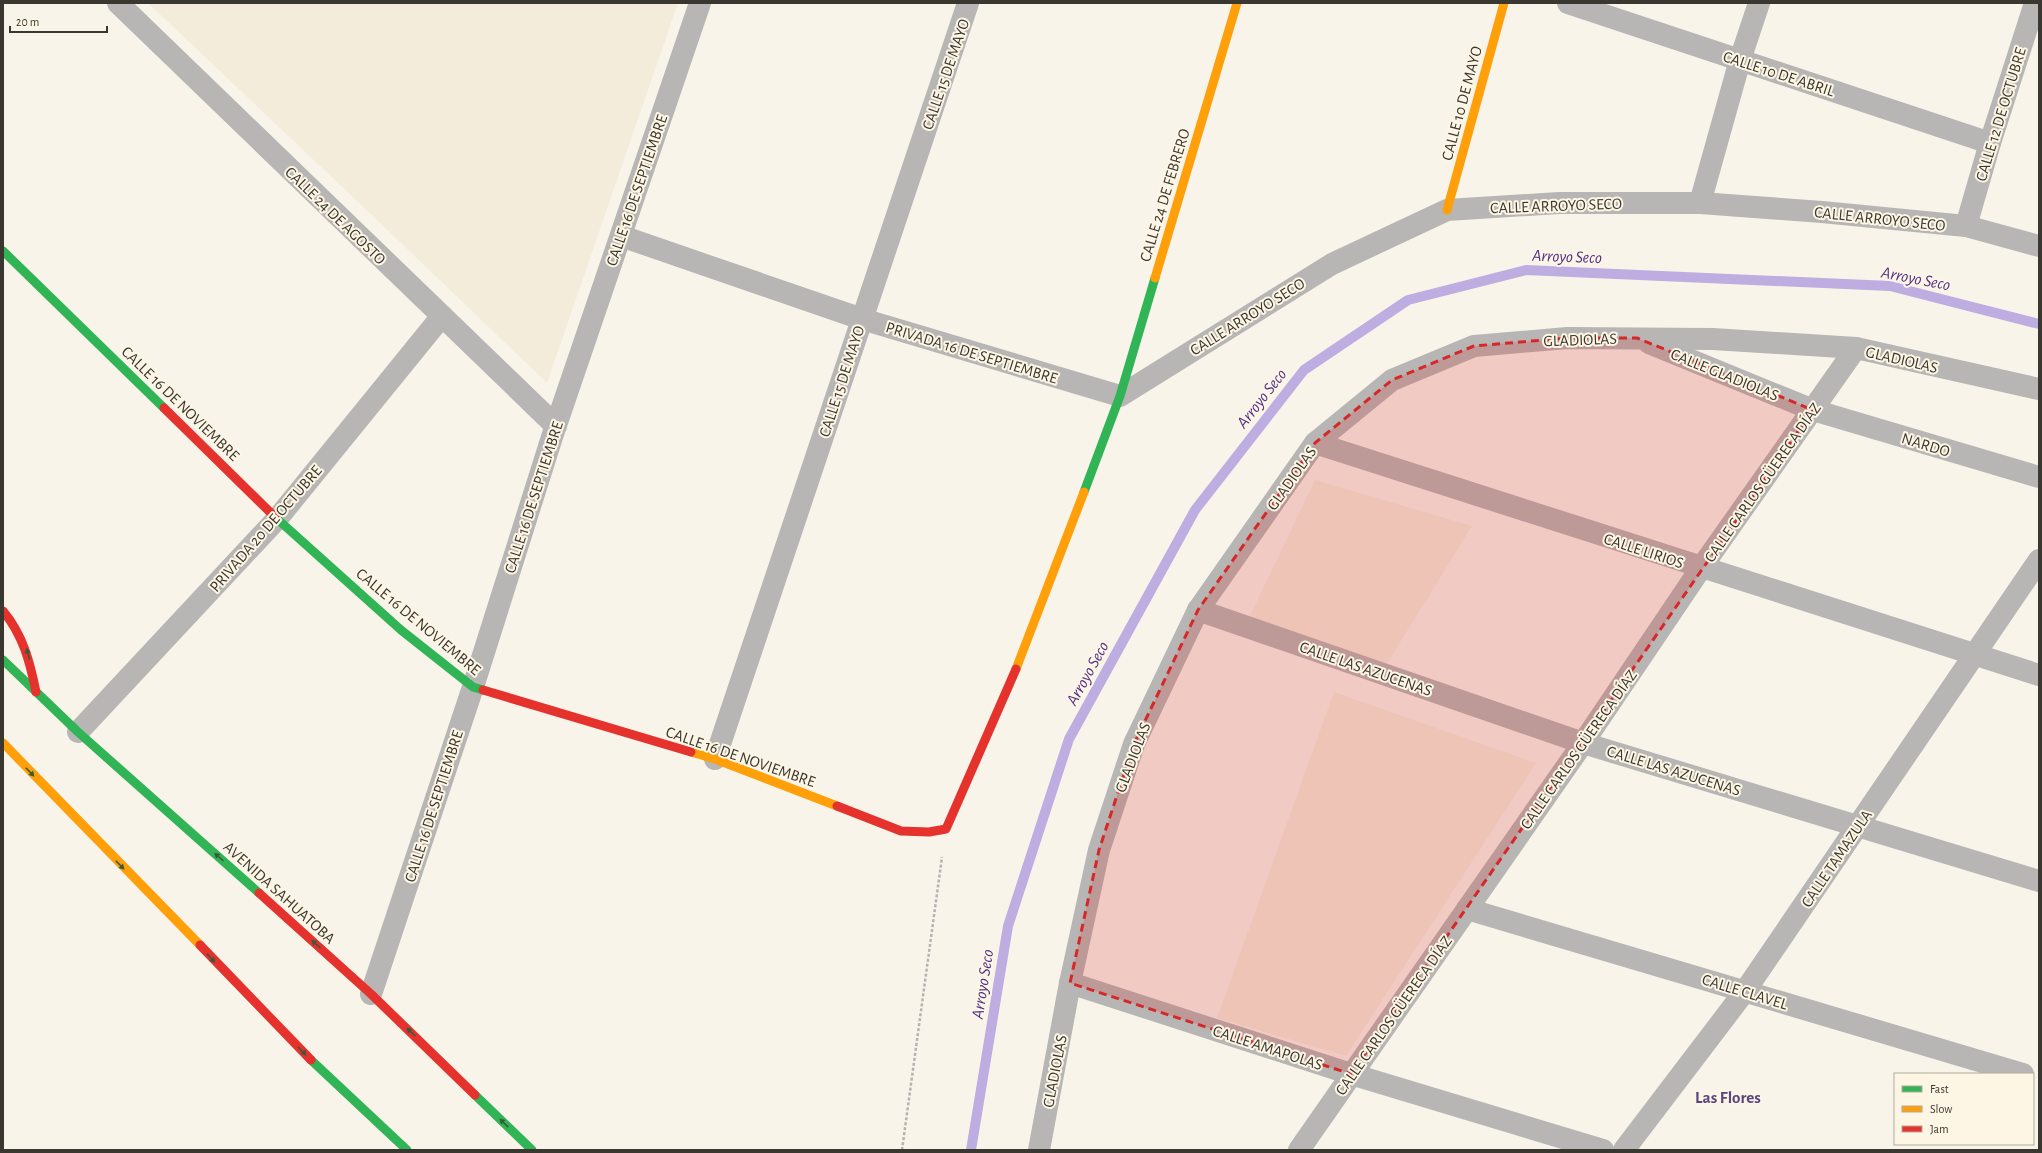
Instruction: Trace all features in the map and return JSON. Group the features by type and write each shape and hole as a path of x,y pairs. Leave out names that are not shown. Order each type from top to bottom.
{"street":[{"name":"CALLE 24 DE AGOSTO","path":"118,3 556,426"},
{"name":"CALLE 16 DE SEPTIEMBRE","path":"371,994 556,426 700,3"},
{"name":"CALLE 15 DE MAYO","path":"715,759 968,3"},
{"name":"CALLE 24 DE FEBRERO","path":"1120,396 1238,3"},
{"name":"CALLE 10 DE MAYO","path":"1447,210 1504,3"},
{"name":"CALLE 10 DE ABRIL","path":"1568,3 1990,143"},
{"path":"1700,203 1740,60 1759,3"},
{"name":"CALLE 12 DE OCTUBRE","path":"1966,226 1990,143 2035,3"},
{"name":"CALLE ARROYO SECO","path":"1120,396 1332,264 1447,210 1560,202 1700,203 1822,212 1966,226 2039,246"},
{"name":"PRIVADA 16 DE SEPTIEMBRE","path":"620,236 862,319 1120,396"},
{"name":"CALLE 16 DE NOVIEMBRE","path":"3,251 278,518 401,630 472,687 715,759 901,831 929,832 946,829"},
{"name":"PRIVADA 20 DE OCTUBRE","path":"78,732 278,518 442,316"},
{"name":"GLADIOLAS","path":"1039,1150 1070,983 1099,850 1134,744 1198,610 1315,443 1392,380 1474,346 1567,338 1713,339 1856,348 2039,389"},
{"name":"CALLE GLADIOLAS","path":"1637,338 1814,410"},
{"name":"CALLE CARLOS GÜERECA DÍAZ","path":"1299,1150 1583,743 1700,568 1814,410 1856,348"},
{"path":"946,829 1001,706 1058,562 1120,396"},
{"name":"NARDO","path":"1814,410 2039,478"},
{"name":"CALLE LIRIOS","path":"1315,443 1700,568 2039,675"},
{"name":"CALLE TAMAZULA","path":"1624,1150 1745,992 1859,826 1973,654 2039,560"},
{"path":"3,610 27,648 36,692"},
{"name":"CALLE LAS AZUCENAS","path":"1198,610 1583,743 2039,881"},
{"name":"AVENIDA SAHUATOBA","path":"3,660 78,732 371,994 532,1150"},
{"path":"3,743 304,1054 407,1150"},
{"name":"CALLE CLAVEL","path":"1467,909 2020,1073"},
{"name":"CALLE AMAPOLAS","path":"1070,983 1352,1074 1603,1150"}],"path":[{"path":"902,1150 946,829"}],"highlighted area":[{"path":"1567,338 1637,338 1813,410 1351,1074 1070,983 1099,850 1134,744 1198,610 1315,443 1392,380 1474,346"}],"shaded area":[{"path":"148,3 678,3 547,383 376,219"},
{"path":"1315,480 1472,526 1383,670 1247,622"},
{"path":"1334,692 1536,763 1346,1056 1217,1018"}],"waterway":[{"name":"Arroyo Seco","path":"971,1150 1008,926 1069,739 1195,510 1304,370 1408,300 1526,270 1890,286 2039,324"}],"traffic: fast":[{"path":"3,251 164,408"},
{"path":"1084,492 1120,396 1155,278"},
{"path":"275,517 401,630 473,687 483,690"},
{"path":"3,660 78,732 259,893"},
{"path":"311,1060 407,1150"},
{"path":"475,1095 532,1150"}],"traffic: slow":[{"path":"1155,278 1237,3"},
{"path":"1447,210 1504,3"},
{"path":"1016,669 1084,492"},
{"path":"3,743 200,945"},
{"path":"691,752 715,759 837,806"}],"traffic: jam":[{"path":"164,408 275,517"},
{"path":"3,611 21,639 36,692"},
{"path":"837,806 901,831 929,832 946,829 1016,669"},
{"path":"483,690 691,752"},
{"path":"259,893 371,994 475,1095"},
{"path":"200,945 311,1060"}],"district":[{"name":"Las Flores","path":"1728,1097"}]}
